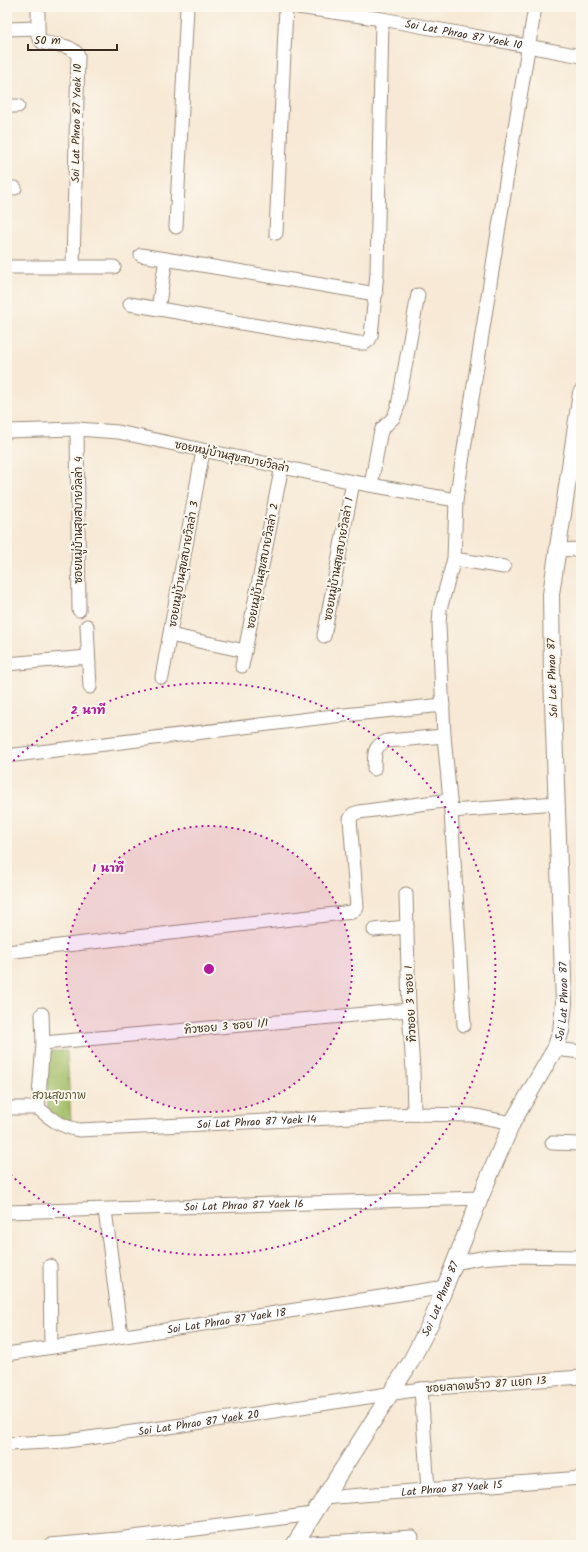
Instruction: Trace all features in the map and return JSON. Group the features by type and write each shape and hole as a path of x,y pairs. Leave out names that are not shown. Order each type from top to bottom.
{"street":[{"path":"7,29 38,28 38,7"},
{"path":"176,227 187,7"},
{"path":"276,233 286,7"},
{"name":"Soi Lat Phrao 87 Yaek 10","path":"298,7 382,19 581,56"},
{"path":"464,1025 444,736 439,642 440,609 454,559 456,500 535,7"},
{"path":"130,304 365,343 369,340 371,336 376,294 382,19"},
{"name":"Soi Lat Phrao 87 Yaek 10","path":"38,28 38,36 42,42 70,47 78,55 73,266"},
{"path":"141,255 376,294"},
{"path":"158,309 166,259"},
{"path":"7,267 114,267"},
{"path":"371,485 380,435 382,430 394,417 398,406 418,295"},
{"name":"Soi Lat Phrao 87","path":"294,1544 322,1498 410,1363 432,1320 480,1198 512,1123 555,1049 561,1031 564,1003 552,675 551,594 580,410 581,393"},
{"name":"ซอยหมู่บ้านสุขสบายวิลล่า","path":"7,430 77,429 118,432 353,482 456,500"},
{"name":"ซอยหมู่บ้านสุขสบายวิลล่า 4","path":"77,429 79,610"},
{"name":"ซอยหมู่บ้านสุขสบายวิลล่า 3","path":"162,677 203,451"},
{"name":"ซอยหมู่บ้านสุขสบายวิลล่า 2","path":"242,666 282,466"},
{"name":"ซอยหมู่บ้านสุขสบายวิลล่า 1","path":"324,636 353,482"},
{"path":"558,550 581,549"},
{"path":"454,559 504,567"},
{"path":"86,626 90,687"},
{"path":"170,635 245,651"},
{"path":"7,664 88,657"},
{"path":"7,756 334,716 443,705"},
{"path":"374,769 376,751 378,746 382,743 387,741 444,736"},
{"path":"7,952 352,912 357,907 350,819 353,814 359,812 450,806 557,803"},
{"name":"ทิวซอย 3 ซอย 1","path":"406,894 409,1010 414,1114"},
{"path":"374,930 407,927"},
{"name":"ทิวซอย 3 ซอย 1/1","path":"43,1043 409,1010"},
{"path":"7,1108 38,1108 43,1043 42,1014"},
{"path":"555,1049 581,1052"},
{"name":"Soi Lat Phrao 87 Yaek 14","path":"38,1108 54,1122 79,1130 414,1114 472,1115 512,1123"},
{"path":"552,1143 581,1144"},
{"name":"Soi Lat Phrao 87 Yaek 16","path":"7,1212 480,1198"},
{"path":"105,1210 121,1336"},
{"path":"455,1263 480,1258 507,1256 581,1257"},
{"path":"50,1266 51,1347"},
{"name":"Soi Lat Phrao 87 Yaek 18","path":"7,1354 446,1287"},
{"name":"ซอยลาดพร้าว 87 แยก 13","path":"390,1394 422,1389 581,1377"},
{"path":"422,1389 428,1490"},
{"name":"Soi Lat Phrao 87 Yaek 20","path":"7,1444 67,1441 390,1394"},
{"name":"Lat Phrao 87 Yaek 15","path":"322,1498 581,1478"},
{"path":"50,1545 118,1539 313,1514"},
{"path":"294,1544 412,1537"}],"green space":[{"name":"สวนสุขภาพ","path":"47,1051 67,1051 71,1122 48,1112"}]}
